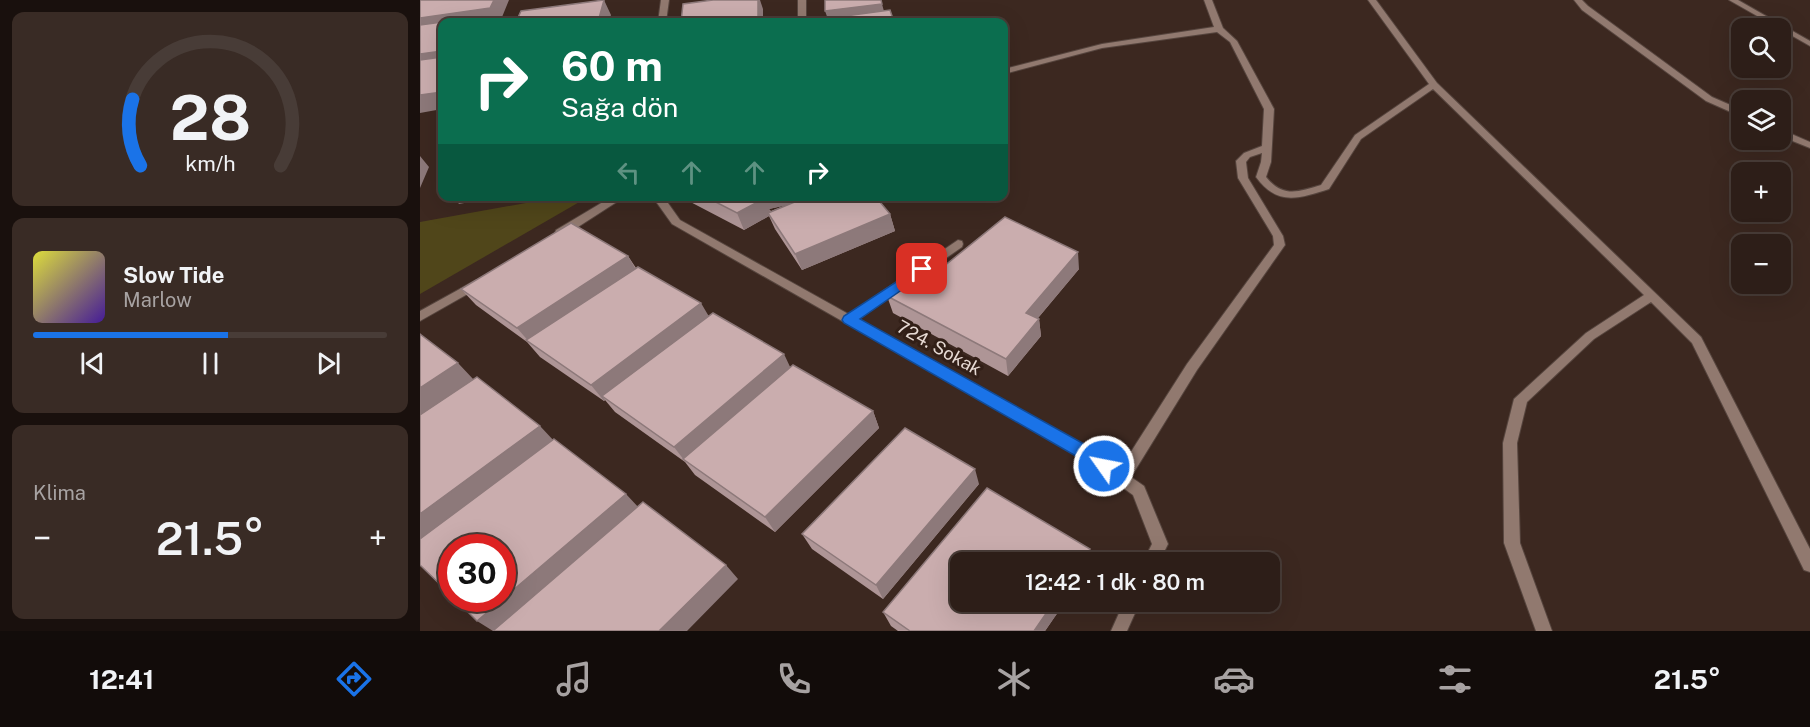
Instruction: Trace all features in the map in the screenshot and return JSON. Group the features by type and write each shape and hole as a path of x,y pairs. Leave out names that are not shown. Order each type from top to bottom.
{"street":[{"path":"662,18 664,0"},
{"path":"802,0 802,18"},
{"path":"1208,0 1219,29 1233,41 1269,109 1266,162 1262,177 1269,189 1284,196 1304,194 1325,187 1358,136 1434,85"},
{"path":"1372,0 1434,85 1697,340 1810,565"},
{"path":"1578,0 1709,99 1731,109"},
{"path":"1733,0 1810,44"},
{"path":"1008,70 1102,46 1219,29"},
{"path":"1791,137 1810,145"},
{"path":"1122,478 1192,367 1280,245 1278,236 1243,178 1242,161 1247,155 1267,148"},
{"path":"550,239 613,201"},
{"name":"724. Sokak","path":"661,201 676,222 1087,454 1122,478 1139,491 1160,544 1156,552"},
{"path":"849,320 958,244"},
{"path":"420,317 490,275"},
{"path":"1544,631 1512,543 1510,442 1521,399 1590,336 1651,296"},
{"path":"1119,631 1128,612"}],"shaded area":[{"path":"537,201 581,201 420,294 420,222"}],"building":[{"path":"420,0 494,0 490,8 420,18"},
{"path":"604,0 599,18 518,18 521,11"},
{"path":"713,0 758,0 758,18 681,18 683,4"},
{"path":"825,0 881,0 882,4 825,11"},
{"path":"890,10 893,18 830,18"},
{"path":"438,23 438,52 420,54 420,25"},
{"path":"438,58 438,93 420,95 420,60"},
{"path":"714,201 759,201 737,213"},
{"path":"797,201 879,201 890,214 795,254 768,213"},
{"path":"1005,217 1078,252 1026,313 1039,319 1006,359 887,296 917,272 933,275"},
{"path":"571,223 628,256 517,328 461,289"},
{"path":"638,267 701,303 591,385 526,340"},
{"path":"713,313 784,354 674,447 602,396"},
{"path":"420,334 458,363 420,388"},
{"path":"793,365 873,411 765,517 683,459"},
{"path":"477,377 540,426 420,514 420,415"},
{"path":"905,428 975,469 876,585 802,534"},
{"path":"554,439 626,494 516,588 516,534 438,534 438,582 420,565 420,539"},
{"path":"987,488 1090,549 1088,552 950,552 950,612 1047,612 1034,631 910,631 883,612"},
{"path":"643,502 726,565 659,631 494,630"},
{"path":"468,612 488,612 477,621"}],"route":[{"path":"922,269 849,320 1087,454 1104,466"}]}
